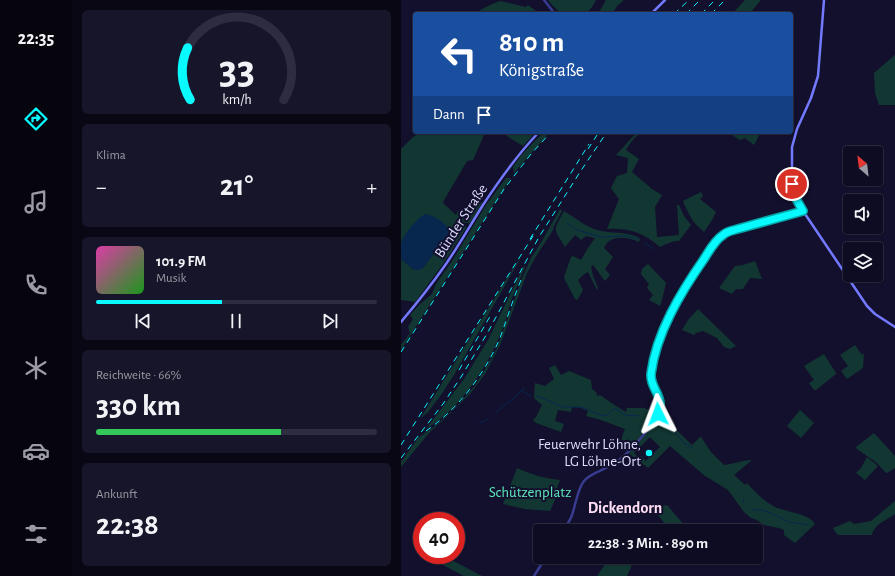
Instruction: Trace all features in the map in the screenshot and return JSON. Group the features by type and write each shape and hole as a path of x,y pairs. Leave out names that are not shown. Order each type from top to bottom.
{"main road":[{"path":"653,12 665,0"},
{"path":"825,0 818,76 792,147 793,188 795,197 803,211 867,306 875,314 895,327"},
{"name":"Bünder Straße","path":"401,322 420,300 441,271 484,203 506,172 537,134"}],"street":[{"path":"544,0 553,12"},
{"path":"568,524 584,482 590,476 613,465 626,455 653,423 658,414 660,402 651,378 654,357 660,337 688,281 715,243 727,232 803,211"},
{"path":"534,576 541,564"}],"green space":[{"path":"548,0 596,0 588,12 560,12"},
{"path":"606,0 624,0 617,6 613,12 599,12"},
{"path":"745,0 761,0 751,12 734,12"},
{"path":"500,1 526,7 528,5 537,12 477,12"},
{"path":"895,55 895,105 879,105 875,93 874,73"},
{"path":"418,134 485,134 473,160 467,161 443,202 456,215 458,211 467,218 478,201 482,203 470,223 464,223 466,228 443,264 415,302 401,300 401,259 414,270 423,268 449,233 409,230 401,244 401,149"},
{"path":"502,134 534,134 523,146"},
{"path":"542,134 548,134 514,173 513,167 527,149"},
{"path":"635,134 639,134 634,138 626,150 639,159 632,172 652,189 662,195 655,207 657,237 679,235 677,205 679,205 684,216 691,225 679,241 671,242 660,247 641,234 629,230 607,229 619,199 611,188 617,176 627,173 628,158 616,155"},
{"path":"730,134 760,134 754,145 745,138 740,140"},
{"path":"506,178 511,178 401,350 401,345 410,333 408,327 413,319 410,315 432,294 436,284 452,261 486,205"},
{"path":"701,192 703,196 700,199 716,212 704,232 691,218 683,201"},
{"path":"560,209 562,211 553,230 527,273 500,345 485,374 470,394 429,433 401,467 401,462 418,438 435,426 457,406 476,384 497,348 531,258"},
{"path":"564,211 593,229 628,234 640,239 639,242 624,238 610,240 604,248 613,257 605,269 610,275 605,281 593,265 591,267 598,288 597,290 588,272 578,280 583,290 577,300 575,299 564,277 571,257 573,256 581,260 595,238 586,236 581,240 575,235 565,247 558,236 556,229 556,226"},
{"path":"519,259 454,375 428,412 420,419"},
{"path":"755,261 762,279 750,278 743,289 736,289 732,294 719,288 735,266"},
{"path":"648,264 666,283 660,306 649,300 653,295 647,288 649,284 641,274 642,269"},
{"path":"524,266 525,267 512,298 504,325 491,355 463,397 452,409 426,429 464,379 488,340"},
{"path":"698,309 736,346 730,349 724,347 717,338 703,331 694,335 682,330 688,320"},
{"path":"855,345 862,355 864,353 863,368 847,379 841,371 848,366 840,355"},
{"path":"824,354 836,374 814,390 809,383 814,380 804,366"},
{"path":"555,365 561,375 569,371 591,380 592,389 598,396 600,395 626,412 627,408 644,408 653,411 657,408 657,413 661,415 692,445 701,437 711,452 724,465 752,460 734,475 745,485 747,483 759,496 773,506 807,517 815,524 795,543 784,535 784,530 764,525 751,518 744,512 728,490 705,476 670,446 648,468 626,451 633,443 627,439 626,448 623,448 622,438 625,429 586,416 588,411 581,408 572,407 571,412 558,410 555,421 564,424 561,432 536,423 533,420 542,405 534,398 535,383 545,386 554,379 549,368","holes":["650,437 660,447 646,461 641,456 639,458 634,453"]},
{"path":"800,410 814,423 801,438 787,426"},
{"path":"874,433 895,456 895,468 887,473 877,463 856,447"},
{"path":"867,457 878,466 865,480 856,473 861,468"},
{"name":"Schützenplatz","path":"517,468 538,476 560,480 555,493 557,495 550,511 525,509 503,504"},
{"path":"895,501 895,514 878,525 873,531 872,535 839,535 833,528 850,521 854,524 871,521"},
{"path":"667,505 683,524 665,524 652,508"},
{"path":"442,564 459,564 482,576 464,576"},
{"path":"605,564 632,564 627,576 597,576"}],"water":[{"path":"425,214 434,217 443,223 447,227 449,233 423,268 414,270 401,259 401,243 411,227"}],"waterway":[{"path":"567,223 577,230 601,237 626,236 638,239"},
{"path":"644,242 654,249"},
{"path":"496,412 524,388"},
{"path":"522,391 531,396"},
{"path":"536,396 562,407 581,407 603,416 607,415 614,409 625,415 639,416"},
{"path":"480,422 485,421 488,418"},
{"path":"661,421 671,428 684,443 693,449"},
{"path":"743,499 744,503"},
{"path":"753,510 761,510 771,513 789,522 809,525"}],"railway":[{"path":"676,12 689,0"},
{"path":"688,12 700,0"},
{"path":"703,12 715,0"},
{"path":"713,12 725,0"},
{"path":"401,352 504,189 531,154 549,134"},
{"path":"588,149 598,134"},
{"path":"401,458 443,404 461,377 488,332 539,237 606,134"},
{"path":"530,239 589,144"},
{"path":"401,445 533,236"},
{"path":"426,431 460,401 478,378 494,352 521,280"},
{"path":"459,370 492,313"}],"place":[{"name":"Feuerwehr Löhne, LG Löhne-Ort","path":"649,453"}],"district":[{"name":"Dickendorn","path":"625,508"}],"route":[{"path":"658,414 660,402 651,378 654,357 667,321 688,281 715,243 724,234 803,211 795,197 792,184"}]}
